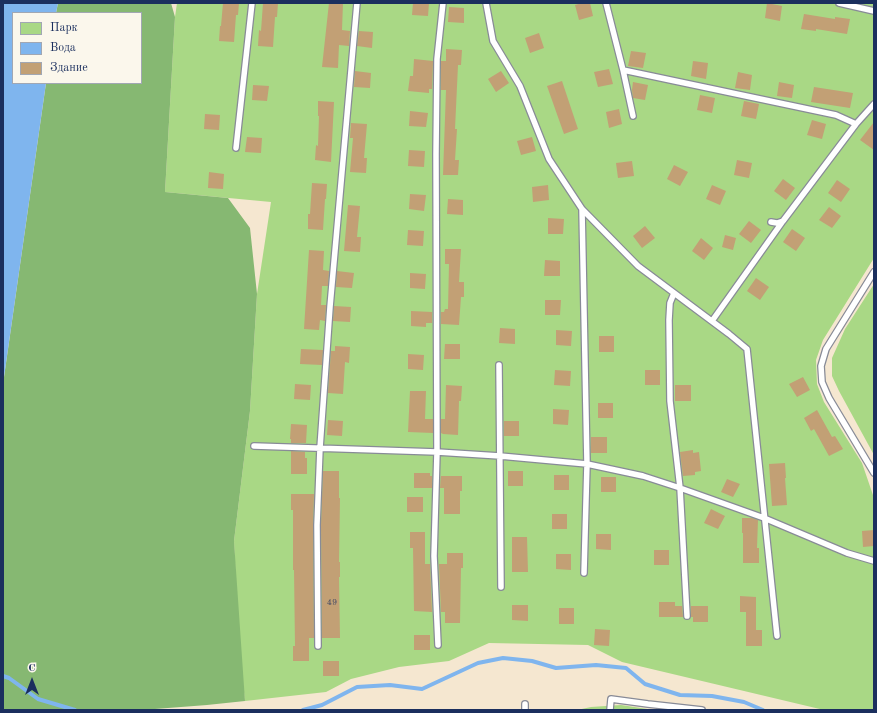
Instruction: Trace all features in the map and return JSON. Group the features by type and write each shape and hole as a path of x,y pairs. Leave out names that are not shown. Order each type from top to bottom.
{"lane":[{"path":"236,148 252,3"},
{"path":"318,646 317,525 320,448 330,307 357,3"},
{"path":"438,645 434,556 437,452 436,107 437,59 443,3"},
{"path":"486,3 493,41 520,86 549,159 582,209 638,266 747,349 777,636"},
{"path":"606,3 633,116"},
{"path":"839,3 874,11"},
{"path":"623,70 836,115 856,124"},
{"path":"712,321 783,221 856,124 874,104"},
{"path":"582,209 587,464 584,573"},
{"path":"771,222 777,223 783,221"},
{"path":"874,272 826,349 821,366 822,382 829,398 874,472"},
{"path":"674,293 670,303 669,320 670,401 680,488 687,616"},
{"path":"499,365 501,587"},
{"path":"254,446 437,452 587,464 643,476 680,488 764,518 847,553 874,561"},
{"path":"610,710 611,699 702,710"}],"green space":[{"path":"58,3 171,3 175,17 165,192 228,198 250,228 257,294 250,411 234,541 245,701 142,710 3,710 3,384 46,84 142,84 142,12 56,12"},
{"path":"177,3 874,3 874,258 823,340 816,360 817,384 824,402 862,463 874,498 874,710 824,710 622,662 588,645 489,643 449,661 399,667 351,679 326,692 245,701 239,647 234,541 250,411 257,294 271,202 165,192"},
{"path":"874,284 874,455 832,376 832,358 845,329"},
{"path":"621,705 654,710 577,710 591,707"}],"water":[{"path":"3,3 58,3 56,12 12,12 12,84 46,84 3,384"}],"building":[{"path":"223,3 239,3 238,15 236,15 234,42 219,41"},
{"path":"263,3 278,3 277,17 275,17 273,47 258,46 259,30 261,31"},
{"path":"329,3 343,3 342,30 350,31 349,46 339,45 338,68 322,67"},
{"path":"413,3 429,3 428,16 412,15"},
{"path":"590,3 593,16 579,20 575,5"},
{"path":"767,3 782,6 780,21 765,18"},
{"path":"449,7 464,8 464,23 448,22"},
{"path":"804,14 835,19 835,17 850,19 847,34 816,29 816,31 801,29"},
{"path":"359,31 373,32 372,48 357,46"},
{"path":"539,33 544,48 530,53 525,38"},
{"path":"446,49 462,50 461,65 458,65 455,129 457,129 455,160 459,160 458,175 443,175 446,90 441,90 441,61 446,61"},
{"path":"631,51 646,53 643,68 628,66"},
{"path":"414,59 433,61 432,89 429,89 429,93 408,91 410,76 413,76"},
{"path":"693,61 708,63 706,79 691,76"},
{"path":"609,69 613,84 598,87 594,72"},
{"path":"355,71 371,73 370,88 354,87"},
{"path":"501,71 509,83 496,92 488,79"},
{"path":"738,72 752,75 750,90 735,88"},
{"path":"562,81 578,129 564,134 547,86"},
{"path":"633,82 648,85 645,100 633,98"},
{"path":"779,82 794,85 792,98 777,96"},
{"path":"253,85 269,86 267,101 252,100"},
{"path":"814,87 853,93 850,108 811,102"},
{"path":"700,95 715,98 712,113 697,110"},
{"path":"318,101 334,102 331,162 315,160 316,145 318,146"},
{"path":"744,101 759,104 756,119 741,116"},
{"path":"619,109 622,124 609,128 606,112"},
{"path":"410,111 428,113 426,127 409,126"},
{"path":"205,114 220,115 219,130 204,129"},
{"path":"812,120 826,124 822,139 807,135"},
{"path":"874,122 874,150 860,140"},
{"path":"351,123 367,124 364,158 367,158 366,173 350,172 353,138 350,138"},
{"path":"247,137 262,138 261,153 245,152"},
{"path":"532,137 536,151 521,155 517,141"},
{"path":"409,150 425,151 424,167 408,166"},
{"path":"737,160 752,163 749,178 734,175"},
{"path":"632,161 634,176 618,178 616,163"},
{"path":"674,165 688,172 680,186 667,179"},
{"path":"209,172 224,174 223,189 208,188"},
{"path":"783,179 795,188 786,200 774,191"},
{"path":"837,180 850,189 841,202 828,193"},
{"path":"312,183 327,184 323,230 308,229 308,214 310,214"},
{"path":"548,185 549,200 533,202 532,187"},
{"path":"712,185 726,191 720,205 706,199"},
{"path":"410,194 426,195 424,211 409,209"},
{"path":"448,199 463,200 463,215 447,214"},
{"path":"348,205 360,206 357,237 361,237 360,252 344,251"},
{"path":"829,207 841,216 832,228 819,220"},
{"path":"548,218 564,219 563,234 548,234"},
{"path":"749,221 761,230 751,243 739,234"},
{"path":"645,226 655,238 642,248 633,236"},
{"path":"792,229 805,238 796,251 783,242"},
{"path":"408,230 424,231 423,246 407,245"},
{"path":"725,235 736,238 733,250 722,247"},
{"path":"701,238 713,248 704,260 692,251"},
{"path":"445,249 461,249 459,282 464,282 464,297 461,297 459,325 441,324 441,312 448,309 449,264 445,264"},
{"path":"309,250 324,251 323,270 329,271 328,286 322,286 321,305 326,305 325,321 320,320 319,330 304,329"},
{"path":"545,260 560,261 560,276 544,276"},
{"path":"337,271 354,273 352,288 336,287"},
{"path":"410,273 426,274 425,289 410,288"},
{"path":"756,278 769,287 760,300 747,291"},
{"path":"545,300 561,300 560,315 545,315"},
{"path":"334,306 351,307 350,322 333,321"},
{"path":"411,311 432,312 432,323 426,323 426,327 411,326"},
{"path":"500,328 515,329 515,344 499,343"},
{"path":"556,330 572,331 571,346 556,345"},
{"path":"599,336 614,336 614,352 599,352"},
{"path":"445,344 460,344 460,359 444,359"},
{"path":"335,346 350,347 349,363 345,362 343,394 328,393 331,351 335,351"},
{"path":"301,349 323,350 322,365 300,364"},
{"path":"408,354 424,355 423,370 408,369"},
{"path":"555,370 571,371 570,386 554,385"},
{"path":"645,370 660,370 660,385 645,385"},
{"path":"803,377 810,390 797,397 789,384"},
{"path":"295,384 311,385 310,400 294,399"},
{"path":"446,385 462,386 461,401 459,401 458,435 441,433 441,419 445,419"},
{"path":"675,385 691,385 691,401 675,401"},
{"path":"410,391 426,391 425,419 433,419 433,433 408,432"},
{"path":"598,403 613,403 613,418 598,418"},
{"path":"553,409 569,410 568,425 553,424"},
{"path":"817,410 832,437 835,436 843,449 829,456 814,429 811,431 804,418"},
{"path":"328,420 343,421 342,436 327,435"},
{"path":"504,421 519,421 519,436 504,436"},
{"path":"291,424 307,425 306,443 291,443"},
{"path":"591,437 607,437 607,453 591,453"},
{"path":"693,450 693,453 699,452 701,471 695,472 695,475 683,476 680,452"},
{"path":"291,451 305,452 305,458 307,458 307,474 291,474"},
{"path":"785,463 787,505 772,506 769,464"},
{"path":"323,471 339,471 340,638 322,638 321,525"},
{"path":"508,471 523,471 523,486 508,486"},
{"path":"414,473 430,473 430,476 432,476 432,488 414,488"},
{"path":"554,475 569,475 569,490 554,490"},
{"path":"441,476 462,476 462,491 460,491 460,514 444,514 444,488 440,488"},
{"path":"601,477 616,477 616,492 601,492"},
{"path":"727,479 740,484 733,497 721,492"},
{"path":"291,494 314,494 314,638 309,638 309,661 293,661 293,646 295,646 293,510 291,510"},
{"path":"407,497 423,497 423,512 407,512"},
{"path":"711,509 725,516 718,529 704,523"},
{"path":"552,514 567,514 567,529 552,529"},
{"path":"742,518 752,518 758,520 757,548 759,548 759,563 743,563"},
{"path":"874,530 874,546 863,547 862,531"},
{"path":"410,532 425,532 425,564 430,564 432,612 414,611 413,548 410,548"},
{"path":"596,534 611,534 611,550 596,549"},
{"path":"512,537 527,537 528,572 512,572"},
{"path":"654,550 669,550 669,565 654,565"},
{"path":"447,553 463,553 463,568 461,568 460,623 445,623 445,612 441,612 439,564 447,564"},
{"path":"556,554 571,554 571,570 556,569"},
{"path":"740,596 756,597 756,630 762,630 762,646 746,646 746,612 740,612"},
{"path":"659,602 675,602 675,606 682,606 683,617 659,617"},
{"path":"512,605 528,605 528,621 512,620"},
{"path":"691,606 708,606 708,622 693,622 693,617 691,617"},
{"path":"559,608 574,608 574,624 559,624"},
{"path":"595,629 610,630 609,646 594,645"},
{"path":"414,635 430,635 430,650 414,650"},
{"path":"323,661 339,661 339,676 323,676"}],"waterway":[{"path":"303,710 322,705 357,687 390,685 422,689 478,663 503,658 532,661 556,668 596,665 626,668 645,684 680,695 712,696 744,702 763,710"},
{"path":"3,676 9,678 38,699 75,710"}]}
